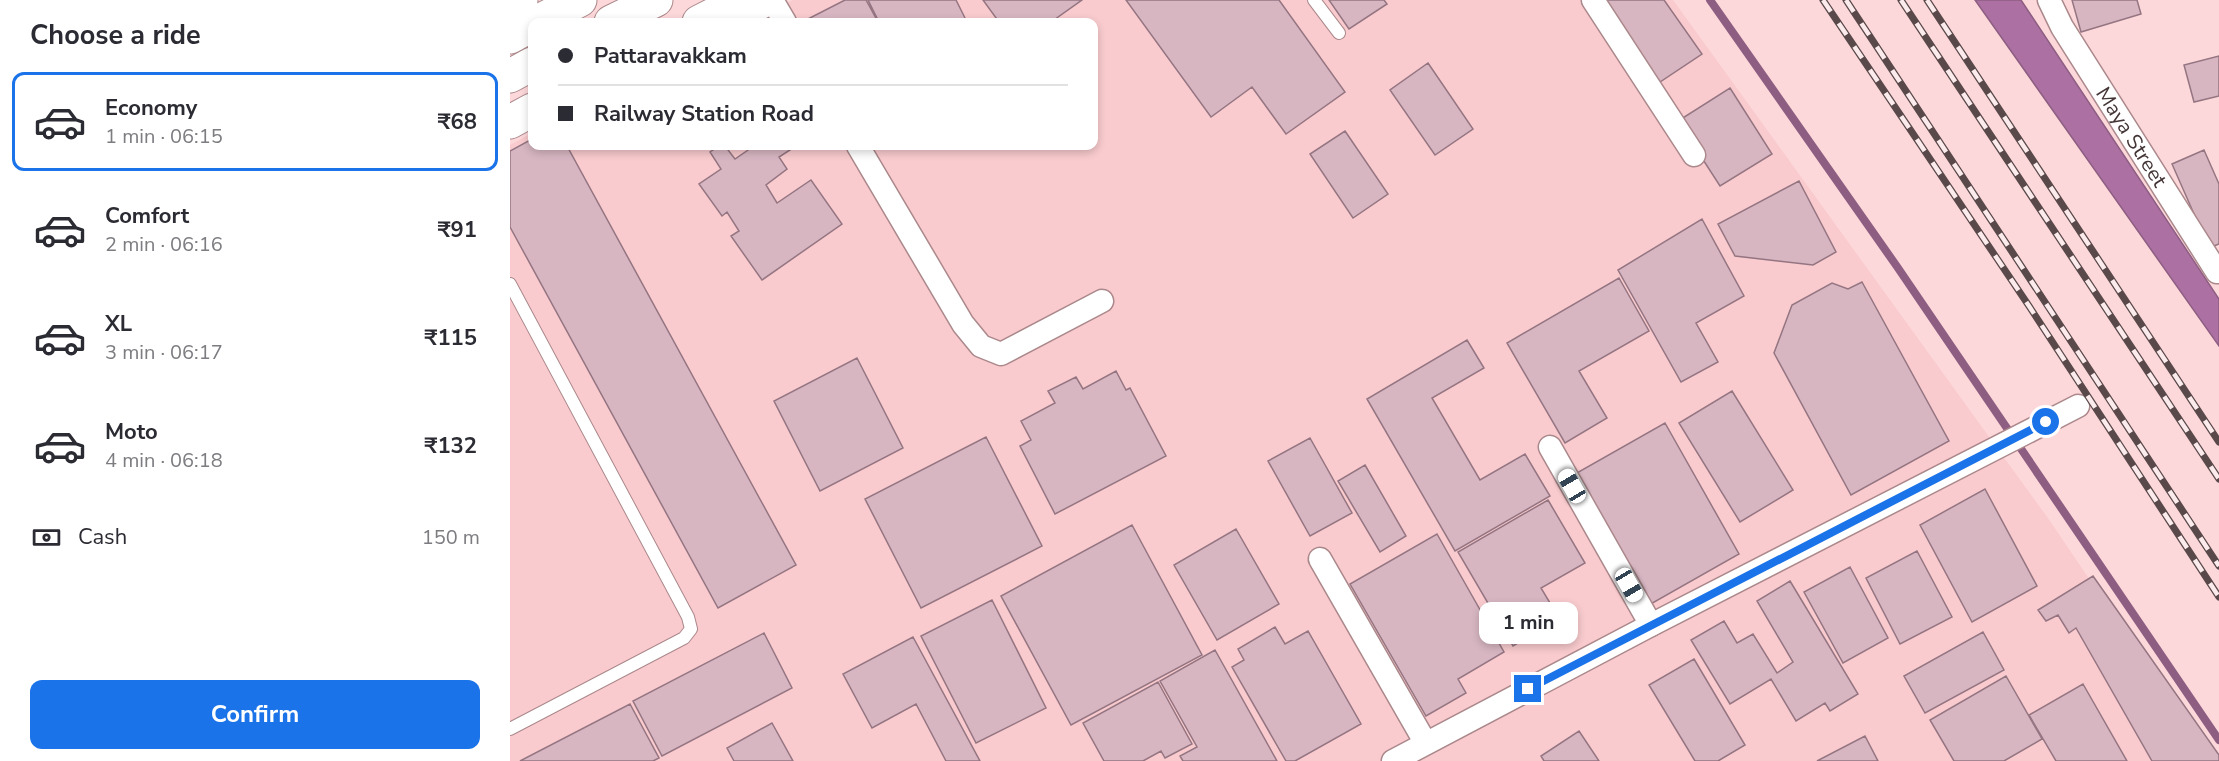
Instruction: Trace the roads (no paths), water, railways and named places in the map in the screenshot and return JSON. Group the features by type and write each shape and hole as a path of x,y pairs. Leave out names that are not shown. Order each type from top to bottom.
{"main road":[{"path":"510,5 521,0"},
{"path":"545,18 580,0"},
{"path":"619,18 656,0"},
{"path":"707,18 742,0"},
{"path":"729,18 765,0"},
{"path":"510,37 528,27"},
{"path":"510,76 528,66"},
{"path":"510,122 528,112"},
{"path":"510,131 528,122"}],"street":[{"path":"772,0 783,18"},
{"path":"1593,0 1694,154"},
{"name":"Maya Street","path":"2049,0 2062,27 2218,273"},
{"path":"860,150 963,324 981,346 1001,354 1102,301"},
{"path":"1393,761 1425,742 2078,406"},
{"path":"1550,447 1651,625"},
{"path":"1320,559 1425,742"}],"lane":[{"path":"1314,0 1339,33"},
{"path":"510,284 688,617 692,629 684,638 510,729"}],"waterway":[{"path":"1710,0 1898,268 2219,740"}],"railway":[{"path":"1823,0 2029,306 2219,597"},
{"path":"1846,0 2219,566"},
{"path":"1901,0 2219,479"},
{"path":"1927,0 2219,442"}]}
